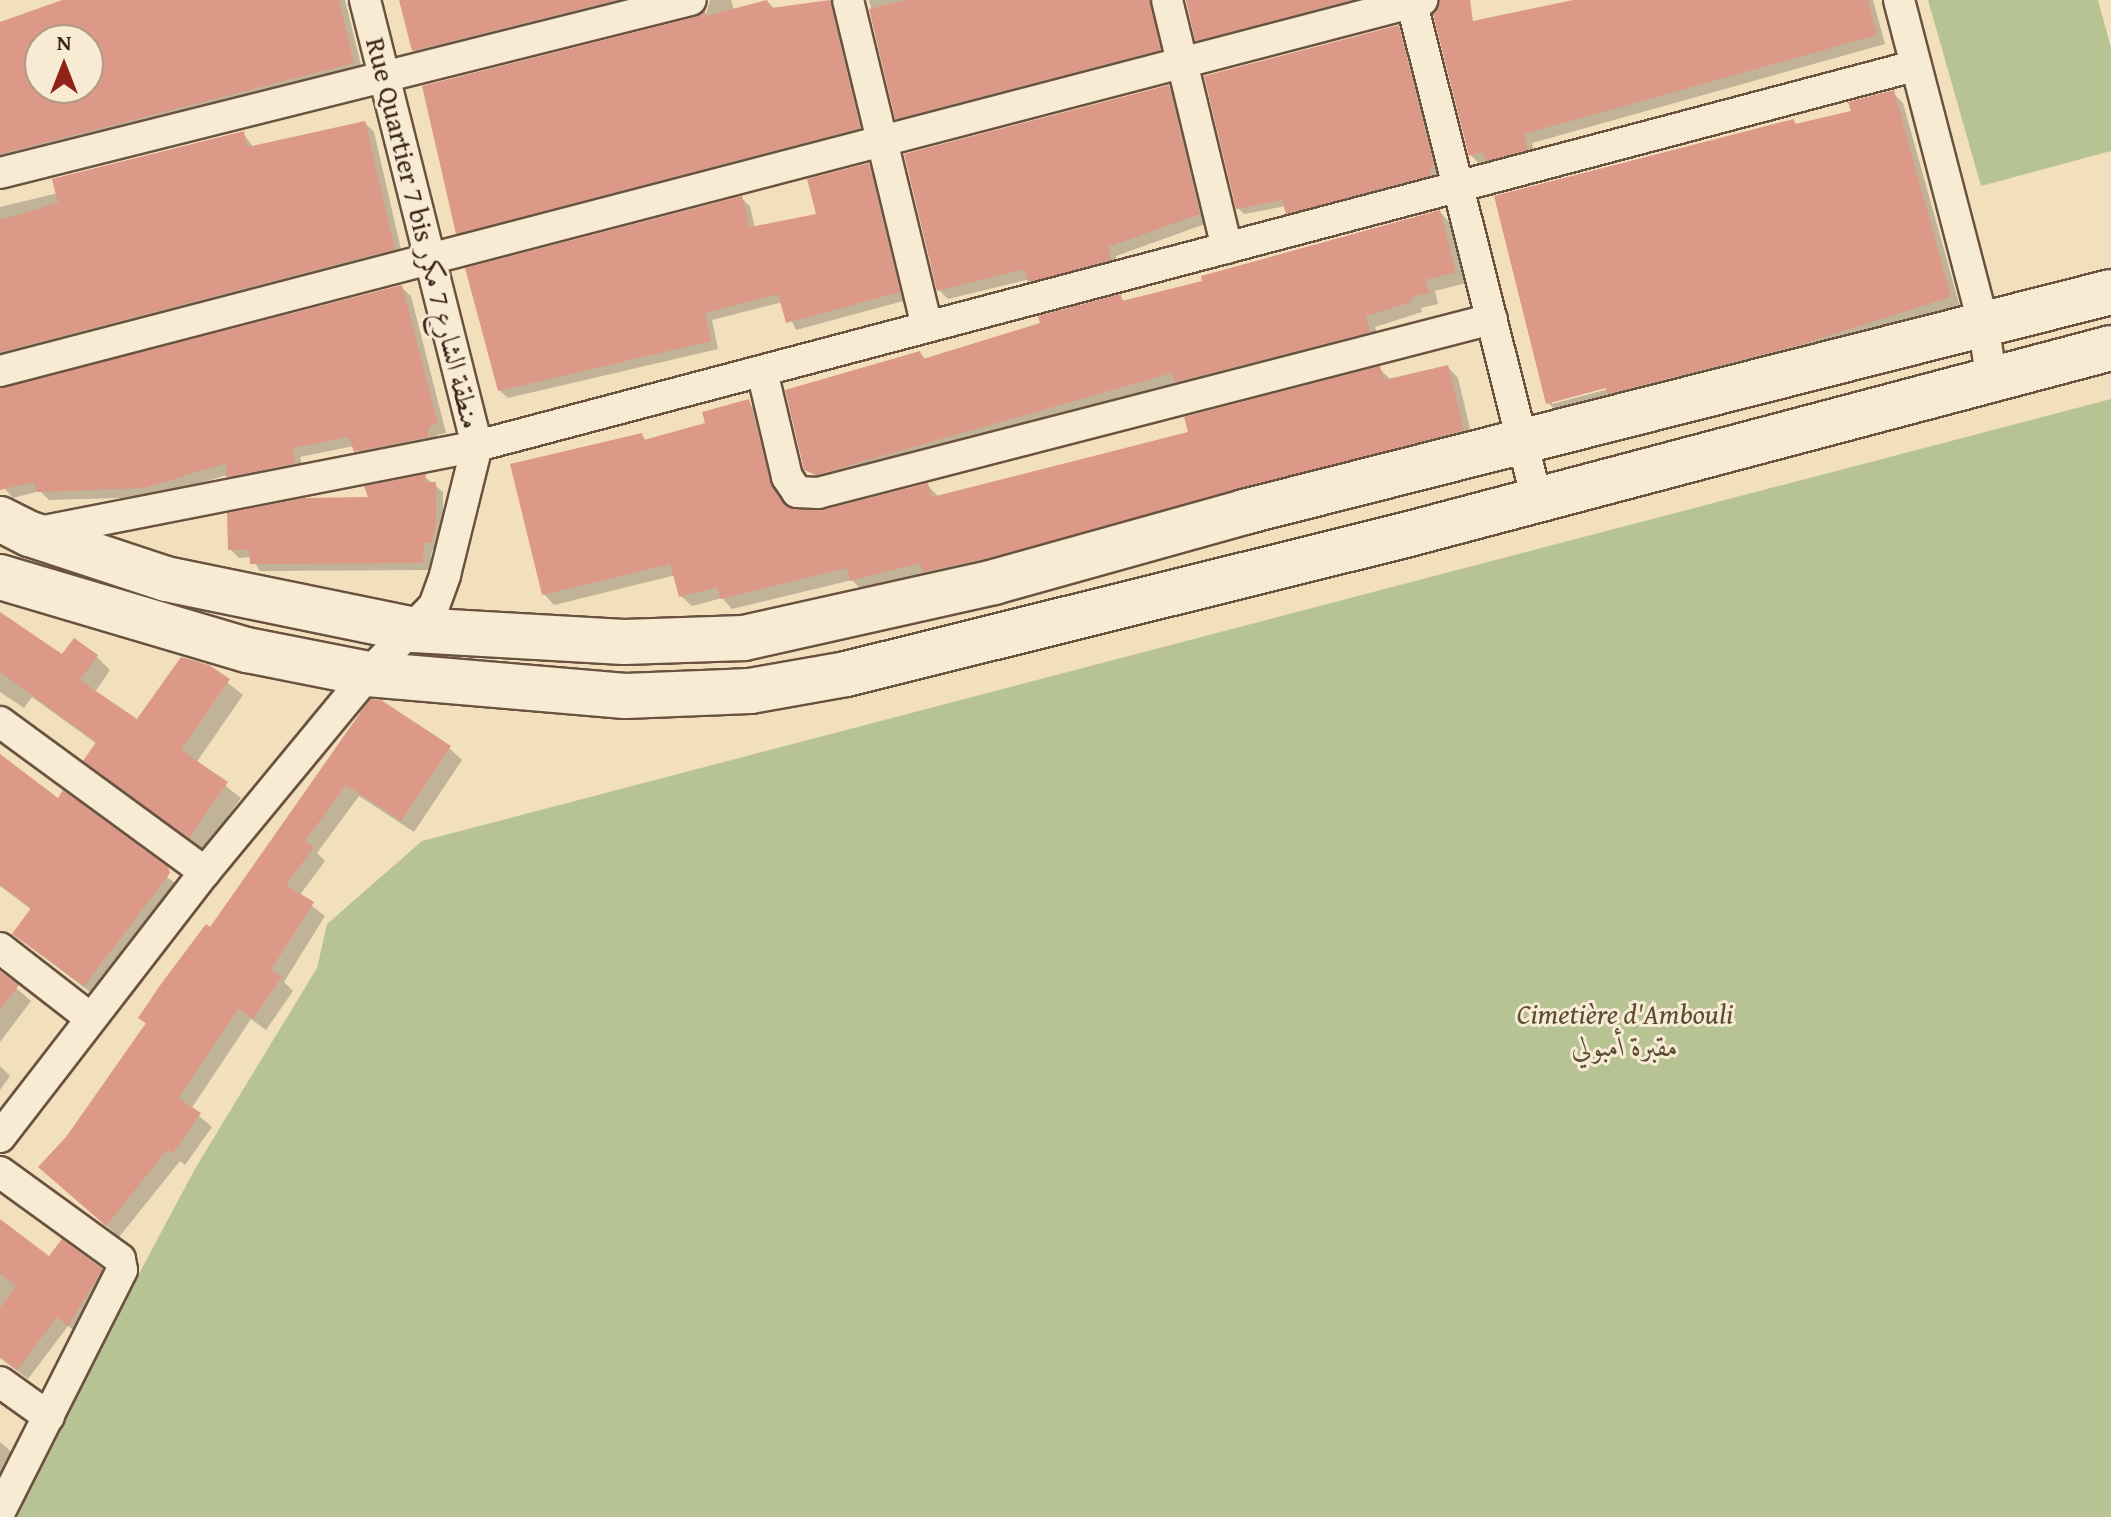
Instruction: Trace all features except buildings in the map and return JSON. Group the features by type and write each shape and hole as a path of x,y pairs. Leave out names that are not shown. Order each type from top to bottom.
{"main road":[{"path":"15,527 166,579 414,630 624,642 744,638 994,582 1523,440 1984,327 2111,292"},
{"path":"0,577 247,650 368,674 625,696 750,691 846,674 1537,500 2111,348"}],"street":[{"name":"Rue Quartier 7 bis منطقة الشارع 7 مكرر","path":"0,1137 89,1017 205,872 368,674 434,606 477,446 365,0"},
{"path":"0,173 691,0"},
{"path":"848,0 927,327"},
{"path":"1167,0 1227,248"},
{"path":"1899,0 1984,327 1991,378"},
{"path":"0,371 1415,1 1537,500"},
{"path":"15,527 477,446 1914,66"},
{"path":"762,371 787,477 797,492 818,493 1492,319"},
{"path":"0,722 205,872"},
{"path":"0,948 89,1017"},
{"path":"0,1172 120,1259 122,1270 0,1511"},
{"path":"0,1382 49,1417"}],"green space":[{"path":"1928,0 2098,0 2111,48 2111,151 1981,186"},
{"name":"Cimetière d'Ambouli مقبرة أمبولي","path":"2111,399 2111,1517 9,1517 196,1167 317,968 327,924 422,841"}]}
